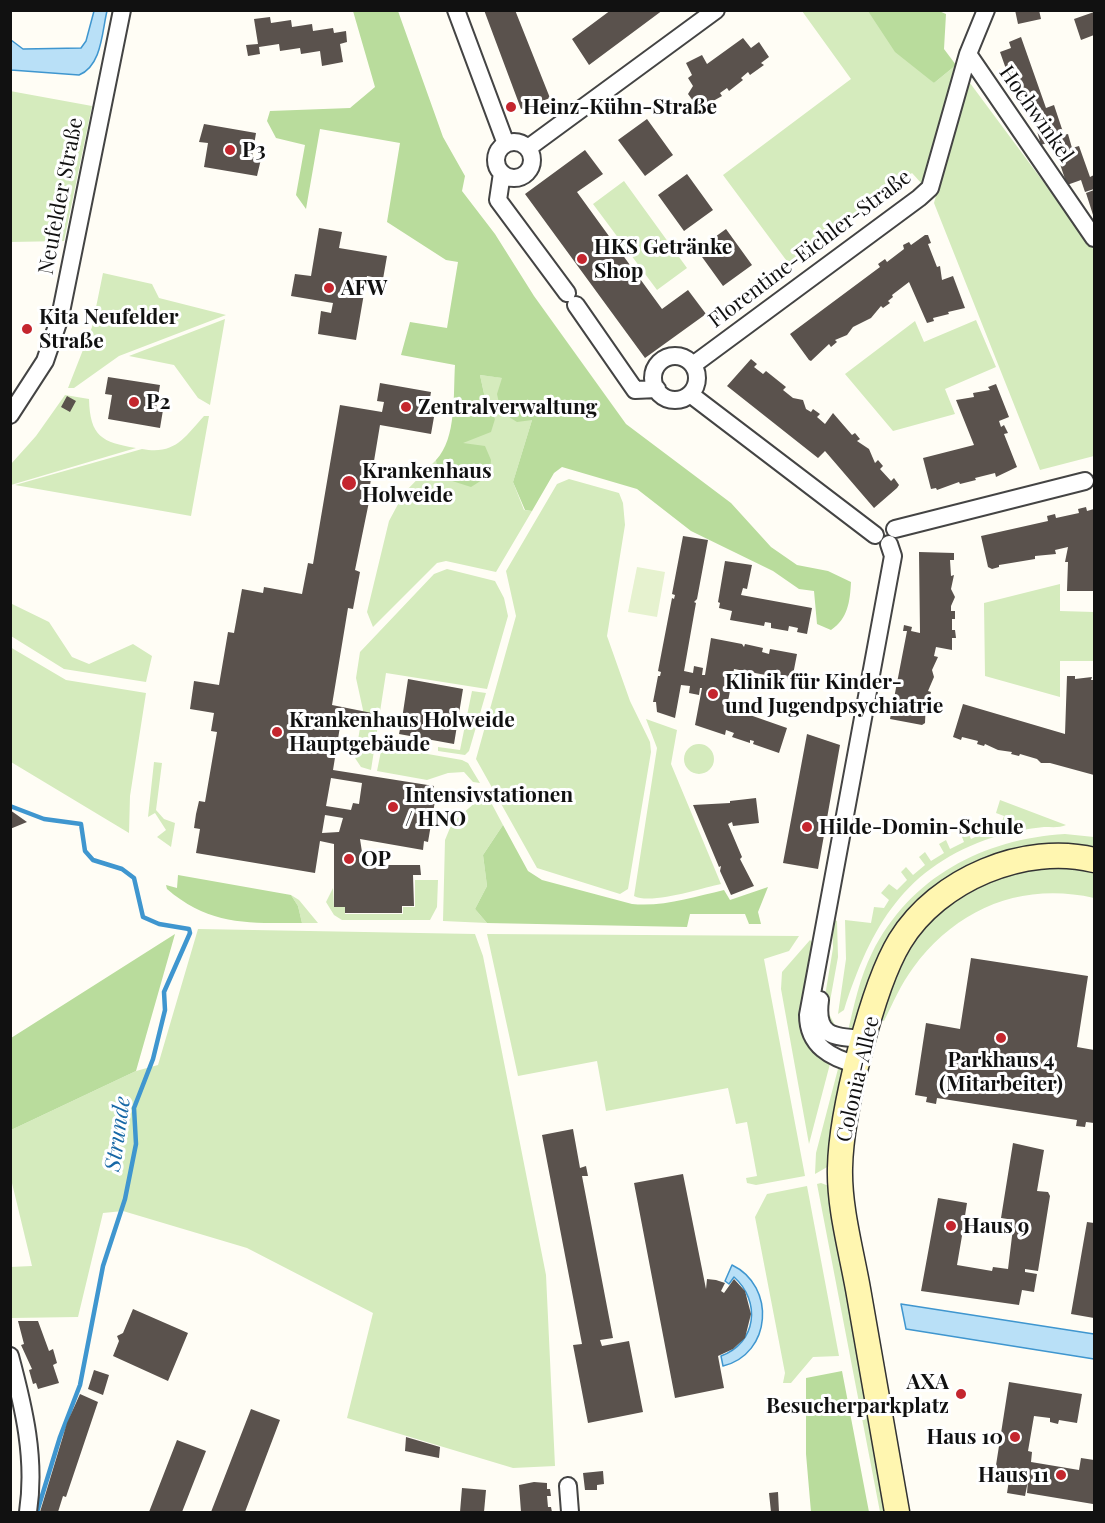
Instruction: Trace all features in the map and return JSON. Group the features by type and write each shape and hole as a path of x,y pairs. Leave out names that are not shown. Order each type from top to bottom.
{"main road":[{"name":"Colonia-Allee","path":"897,1512 846,1226 840,1168 848,1106 881,983 901,940 943,895 988,869 1013,862 1061,856 1095,860"}],"street":[{"name":"Neufelder Straße","path":"10,415 45,361 60,317 122,10"},
{"path":"456,10 506,144"},
{"path":"528,148 716,10"},
{"path":"968,54 986,10"},
{"name":"Hochwinkel","path":"968,54 1095,238"},
{"name":"Florentine-Eichler-Straße","path":"693,364 930,188 968,54"},
{"path":"502,173 514,178 527,173 532,161 528,148 518,142 506,144 500,148 496,161 502,173 498,200 572,299 635,390 657,389 672,400 690,394 697,383 693,364 681,357 667,358 660,362 654,375 657,389"},
{"path":"690,394 887,536 893,556 808,1015 811,1037 820,1048 837,1059 858,1065"},
{"path":"887,536 1085,480"},
{"path":"818,966 820,1024 825,1032 836,1036 865,1039"},
{"path":"10,1356 29,1438 32,1470 28,1512"},
{"path":"568,1486 570,1512"}],"green space":[{"path":"353,11 398,11 443,137 465,176 462,191 495,234 534,296 626,424 731,503 771,547 797,565 828,571 851,582 847,609 837,626 831,630 817,624 814,591 799,589 773,571 691,531 637,489 562,467 554,473 532,511 525,510 513,482 532,420 517,422 501,412 497,394 502,378 480,375 486,403 495,419 491,432 463,443 485,446 491,460 490,475 471,487 449,480 437,471 436,460 443,451 451,428 455,365 401,355 410,322 447,328 458,262 446,260 387,222 400,143 320,129 306,209 296,195 305,145 276,138 267,121 270,111 350,108 375,87"},
{"path":"802,11 868,11 934,83 956,65 922,184 912,173 789,264 723,175 851,79"},
{"path":"868,11 939,11 946,14 944,49 956,65 934,83 895,52"},
{"path":"967,79 1094,250 1094,456 1040,470 934,203"},
{"path":"10,91 92,106 64,241 11,242"},
{"path":"624,181 687,268 657,290 593,204"},
{"path":"103,273 152,284 159,298 226,315 119,356 74,388 68,388 92,327"},
{"path":"225,319 210,405 198,398 174,365 129,356"},
{"path":"976,320 996,367 945,389 955,414 893,431 845,374 915,321 924,342"},
{"path":"480,375 503,378 532,420 513,482 524,510 532,511 496,572 446,561 437,563 373,627 367,612 389,521 404,493 436,460 437,471 449,480 461,443 494,419 486,403"},
{"path":"65,395 89,399 92,422 100,436 114,443 136,448 11,485 11,464 36,436"},
{"path":"204,416 209,416 191,516 15,485 142,449 171,447 184,438"},
{"path":"569,479 619,493 623,503 625,525 607,636 630,701 650,742 651,752 628,889 620,894 537,868 476,759 516,616 506,571 557,484"},
{"path":"637,567 665,572 657,617 628,612"},
{"path":"447,569 495,581 504,598 508,616 487,689 386,673 371,770 361,767 355,758 363,710 356,678 360,652 434,574"},
{"path":"1060,584 1060,611 1094,612 1094,661 1060,661 1060,697 985,676 984,603"},
{"path":"10,603 49,622 72,657 89,664 133,644 152,656 146,682 64,669 11,636"},
{"path":"10,647 66,680 146,693 130,796 129,833 11,762"},
{"path":"472,691 486,693 469,751 465,755 438,751 438,747 460,750"},
{"path":"646,719 677,730 671,764 721,884 664,897 634,896 657,748"},
{"path":"699,744 709,749 714,759 709,769 699,774 689,769 684,759 689,749"},
{"path":"382,746 462,760 468,763 480,783 473,782 464,772 448,773 427,780 377,771"},
{"path":"154,762 162,763 156,810 164,819 175,823 171,847 157,837 166,830 155,813 148,817"},
{"path":"486,793 503,825 483,855 487,886 475,909 487,923 443,921 445,840 452,823"},
{"path":"1000,800 1066,825 1006,833 994,837 963,849 937,864 915,882 880,926 866,952 844,1010 838,1014 846,959 845,920 871,923 874,907 884,908 889,900 881,893 889,884 897,890 907,880 901,872 906,867 913,875 925,865 919,857 925,852 931,861 944,853 939,844 946,840 950,849 964,842 960,832 967,830 971,839 985,832 982,823 1000,827 1004,816 996,813"},
{"path":"503,825 528,871 542,880 632,904 644,905 678,901 724,890 730,900 768,887 758,912 761,924 749,924 745,914 690,914 687,927 487,923 475,909 487,886 483,855"},
{"path":"1065,834 1094,837 1094,849 943,884 854,1029 848,1031 861,981 872,953 888,926 928,883 978,854 1035,837"},
{"path":"1042,866 1094,866 1094,898 1067,894 1017,897 993,904 971,915 950,930 930,947 913,968 884,1021 880,1019 907,954 931,920 947,905 967,892 1021,869"},
{"path":"178,875 291,895 298,906 302,923 247,922 214,916 183,901 167,889 166,885 177,888"},
{"path":"415,880 438,880 437,907 430,920 342,920 334,915 326,902 333,888 334,907 345,907 345,914 403,914 403,907 415,907"},
{"path":"291,895 299,900 318,923 302,923 298,906"},
{"path":"832,919 837,921 838,957 828,1012 836,1027 826,1022 825,996 833,948"},
{"path":"198,929 475,934 483,956 546,1275 555,1466 513,1468 347,1418 373,1313 247,1248 123,1211 103,1213 78,1317 11,1318 10,1267 32,1266 11,1179 11,1130 136,1071 158,1065"},
{"path":"175,934 136,1071 11,1130 11,1038"},
{"path":"487,934 799,936 789,951 764,959 805,1176 756,1185 747,1183 746,1178 757,1176 747,1122 736,1124 728,1088 606,1111 597,1061 518,1076"},
{"path":"810,940 814,944 803,1012 831,1060 809,1144 781,989 782,972"},
{"path":"839,1065 845,1075 829,1166 815,1174 816,1153"},
{"path":"817,1184 829,1186 889,1512 880,1512"},
{"path":"807,1186 839,1356 813,1357 791,1383 783,1383 785,1373 755,1217 767,1194"},
{"path":"842,1371 869,1512 811,1512 806,1454 806,1378"}],"water":[{"path":"94,11 107,11 97,56 87,70 79,75 11,70 11,40 23,49 81,48 86,41"},
{"path":"732,1265 746,1275 756,1288 761,1303 762,1319 759,1334 751,1348 739,1359 723,1366 721,1356 742,1342 751,1321 751,1309 743,1287 734,1277 729,1284 725,1281"},
{"path":"901,1304 1094,1334 1094,1359 906,1329"}],"building":[{"path":"484,10 515,10 550,98 521,109"},
{"path":"611,10 663,10 589,65 572,39"},
{"path":"1015,10 1039,10 1041,19 1018,24"},
{"path":"1094,12 1094,35 1081,40 1074,19"},
{"path":"270,17 271,23 291,20 292,27 312,24 313,31 333,28 334,33 346,31 347,42 340,44 343,62 322,66 320,51 301,54 300,48 280,51 279,44 259,47 260,54 248,56 246,45 258,44 254,19"},
{"path":"1021,37 1046,108 1054,105 1064,135 1068,134 1072,148 1079,146 1090,177 1094,175 1094,189 1085,192 1081,180 1067,185 1054,146 1057,145 1055,140 1041,145 1028,99 1018,103 1000,52 1011,48 1009,42"},
{"path":"743,38 751,48 759,42 769,57 761,63 764,65 750,75 748,72 741,78 743,80 729,91 727,88 720,93 722,96 699,109 688,94 693,86 688,78 692,75 686,63 702,55 707,64"},
{"path":"647,119 673,155 645,176 618,140"},
{"name":"P3","path":"204,124 256,133 252,157 261,159 257,176 204,167 208,143 199,142"},
{"path":"585,150 603,174 577,192 662,309 688,290 706,314 645,358 525,194"},
{"path":"687,174 713,210 684,231 658,195"},
{"path":"1094,190 1094,218 1086,193"},
{"name":"AFW","path":"319,228 342,232 339,248 387,256 383,279 367,276 356,340 318,334 321,311 331,313 333,303 291,296 295,274 311,276"},
{"path":"726,229 752,265 723,286 697,250"},
{"path":"928,235 931,243 928,244 937,267 940,266 942,280 953,276 965,308 948,312 949,314 933,318 934,321 927,323 909,282 892,295 893,297 888,301 890,303 883,308 881,306 871,318 853,327 847,335 835,340 837,342 831,347 829,344 811,361 809,360 790,334 880,267 878,264 885,259 887,262 904,249 903,245 909,242 911,245"},
{"path":"751,359 757,364 754,367 763,374 766,371 786,387 783,390 793,398 803,400 806,409 811,412 813,409 820,414 817,417 825,424 833,413 852,435 855,433 860,439 857,441 869,449 875,463 878,460 883,466 880,469 891,481 894,478 899,485 897,488 874,508 825,451 818,458 727,386"},
{"name":"P2","path":"108,377 160,385 156,409 163,410 160,428 108,419 112,395 105,394"},
{"path":"380,383 431,392 427,416 434,417 431,434 380,425 369,491 371,492 355,570 360,572 353,609 348,608 332,705 402,719 408,679 463,689 454,744 399,734 401,724 342,714 333,770 434,786 432,794 436,795 428,842 424,841 423,850 360,839 364,865 420,865 421,875 413,875 414,906 402,906 402,913 345,913 345,907 334,907 334,844 320,841 315,873 196,853 200,829 194,828 196,814 199,801 205,802 217,732 211,731 214,713 190,709 194,681 219,685 228,632 234,633 242,589 263,593 264,587 302,594 308,563 313,564 340,405 382,412 384,402 377,401","holes":["331,778 362,783 359,804 353,803 351,810 326,806","325,815 343,818 339,832 322,833"]},
{"path":"996,384 1009,417 999,421 1001,427 1004,425 1008,433 1004,434 1017,467 996,477 995,473 937,490 936,488 931,489 923,458 974,445 956,400 974,397 973,393 990,390 988,387"},
{"path":"67,396 76,401 70,412 61,407"},
{"path":"1086,507 1087,511 1094,509 1094,591 1067,591 1068,562 1065,562 1068,547 1055,550 1056,554 1035,556 1035,559 999,565 992,569 988,567 981,536 1048,521 1047,516 1055,514 1056,518 1079,513 1078,509"},
{"path":"683,536 708,540 697,599 694,602 696,603 684,671 693,673 694,666 703,668 702,675 705,675 711,638 742,644 744,647 745,644 763,648 762,652 769,654 770,649 797,654 792,680 734,669 727,707 787,728 779,753 753,744 754,741 750,740 750,743 732,737 734,733 726,730 725,735 695,725 702,688 700,688 699,695 689,693 690,686 681,685 675,718 657,712 656,702 653,702 658,676 661,672 658,671 672,598 674,599 675,595 672,594"},
{"path":"919,552 954,553 954,560 950,560 951,576 954,575 951,589 955,597 951,611 955,611 952,630 955,630 956,638 952,638 952,650 936,647 934,656 938,657 932,670 934,677 928,691 931,692 929,700 926,699 925,723 922,725 890,719 907,631 903,631 904,625 912,627 911,631 920,633"},
{"path":"725,561 752,565 747,589 743,588 741,595 812,608 807,634 797,632 798,628 789,626 788,631 771,628 771,623 765,622 764,626 730,620 732,611 719,608 720,603 718,602"},
{"path":"1067,676 1075,676 1075,679 1092,677 1091,680 1094,680 1094,775 1050,763 1041,763 1037,759 1011,754 1012,752 998,750 985,744 984,746 977,744 978,741 953,737 963,704 1065,734"},
{"path":"807,734 840,745 818,869 783,863"},
{"path":"756,798 759,823 733,826 732,822 728,824 742,857 740,859 754,886 731,895 720,871 721,866 719,867 693,805 730,803 730,801"},
{"path":"10,810 27,822 10,829"},
{"name":"Parkhaus 4 (Mitarbeiter)","path":"971,958 1088,976 1077,1047 1094,1050 1094,1123 1086,1122 1085,1127 1076,1126 1077,1120 937,1098 936,1104 926,1102 927,1097 915,1095 926,1023 960,1029"},
{"path":"573,1129 580,1168 586,1166 588,1176 582,1176 613,1338 600,1340 602,1346 629,1341 643,1412 588,1423 573,1345 582,1344 542,1135"},
{"name":"Haus 9","path":"1013,1143 1044,1150 1037,1191 1048,1192 1050,1196 1038,1271 1025,1269 1025,1272 1037,1274 1034,1292 1022,1290 1019,1305 921,1291 938,1198 967,1203 964,1222 968,1223 967,1231 963,1230 957,1265 992,1271 993,1267 1008,1269 1014,1220 1001,1218"},
{"path":"683,1174 706,1289 707,1279 716,1280 725,1283 721,1291 724,1293 734,1279 745,1291 751,1314 745,1338 733,1349 718,1356 724,1388 675,1398 634,1183"},
{"path":"1087,1222 1094,1223 1094,1318 1071,1314"},
{"path":"133,1309 188,1333 168,1381 113,1356 119,1341 117,1336 123,1333"},
{"path":"18,1321 38,1321 49,1351 53,1349 57,1363 53,1365 59,1383 38,1389 36,1383 33,1384 29,1370 32,1369 21,1345 24,1344"},
{"path":"94,1370 109,1375 103,1395 88,1389"},
{"name":"Haus 10","path":"1009,1382 1082,1394 1077,1423 1059,1420 1058,1424 1050,1422 1050,1418 1034,1416 1028,1451 1032,1452 1031,1462 1079,1470 1081,1458 1094,1460 1093,1504 1027,1493 1028,1481 1025,1496 1007,1493 1009,1480 994,1478"},
{"path":"80,1394 98,1402 66,1497 63,1496 58,1512 40,1512 67,1423"},
{"path":"251,1409 280,1420 245,1512 211,1512"},
{"path":"406,1437 440,1447 439,1458 405,1451"},
{"path":"177,1440 206,1451 182,1512 149,1512"},
{"path":"603,1471 604,1484 597,1485 597,1490 585,1490 583,1473"},
{"path":"534,1482 547,1483 551,1496 547,1496 548,1507 551,1507 552,1512 521,1512 519,1485"},
{"path":"462,1488 486,1490 484,1512 460,1512"},
{"path":"778,1492 779,1512 771,1512 769,1493"}],"waterway":[{"name":"Strunde","path":"10,806 44,819 81,824 85,851 93,860 122,869 134,878 143,917 159,924 189,929 190,933 164,992 165,1010 153,1059 134,1108 136,1144 125,1199 103,1266 80,1385 60,1437 37,1512"}],"place":[{"name":"Heinz-Kühn-Straße","path":"511,107"},
{"name":"P3","path":"230,150"},
{"name":"HKS Getränke Shop","path":"582,259"},
{"name":"AFW","path":"329,288"},
{"name":"Kita Neufelder Straße","path":"27,329"},
{"name":"P2","path":"134,402"},
{"name":"Zentralverwaltung","path":"406,407"},
{"name":"Krankenhaus Holweide","path":"349,483"},
{"name":"Klinik für Kinder- und Jugendpsychiatrie","path":"713,694"},
{"name":"Krankenhaus Holweide Hauptgebäude","path":"277,732"},
{"name":"Intensivstationen / HNO","path":"393,807"},
{"name":"Hilde-Domin-Schule","path":"807,827"},
{"name":"OP","path":"349,859"},
{"name":"Parkhaus 4 (Mitarbeiter)","path":"1001,1038"},
{"name":"Haus 9","path":"951,1226"},
{"name":"AXA Besucherparkplatz","path":"961,1394"},
{"name":"Haus 10","path":"1015,1437"},
{"name":"Haus 11","path":"1061,1475"}]}
